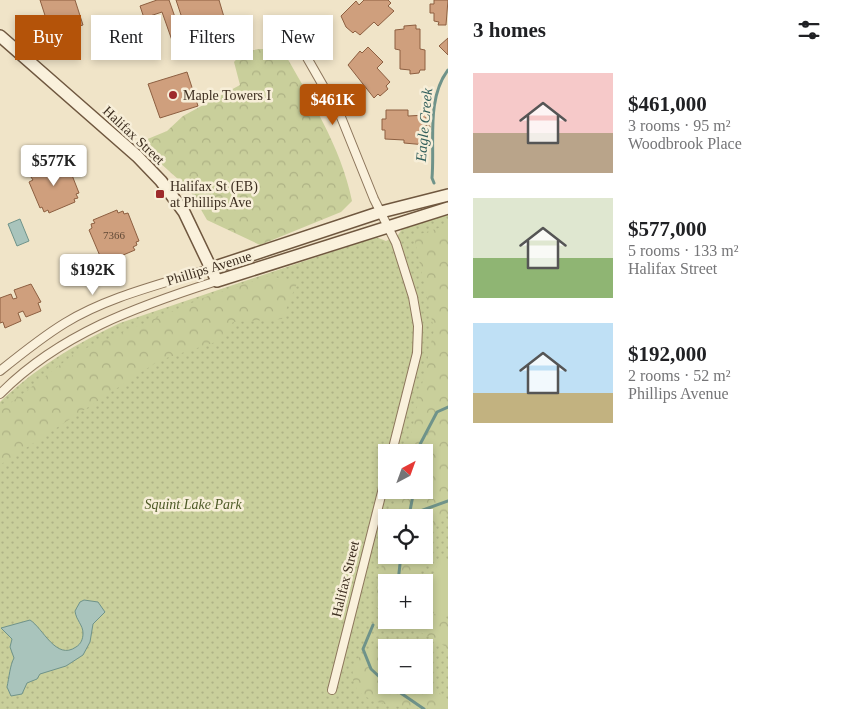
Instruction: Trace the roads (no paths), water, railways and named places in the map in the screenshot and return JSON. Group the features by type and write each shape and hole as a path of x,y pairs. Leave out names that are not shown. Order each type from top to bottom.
{"street":[{"name":"Halifax Street","path":"0,36 152,170 184,212 212,268 216,281"},
{"path":"308,60 341,116 388,227 404,267 418,326 417,354 394,444"},
{"name":"Phillips Avenue","path":"0,371 27,349 66,323 97,307 381,212 448,194"},
{"name":"Phillips Avenue","path":"0,394 48,354 72,339 158,299 448,208"},
{"name":"Halifax Street","path":"332,690 380,499"}],"water":[{"path":"20,219 29,241 17,246 8,224"},
{"path":"84,600 98,602 105,612 93,624 90,642 83,655 66,666 40,674 37,679 27,683 22,694 11,696 7,687 14,658 10,647 12,639 1,628 30,620 56,647 62,650 69,650 78,646 82,639 83,630 75,611 80,602"}],"waterway":[{"name":"Eagle Creek","path":"434,183 432,178 434,108 441,82 448,70"},
{"name":"Eagle Creek","path":"420,444 437,412 448,407"},
{"name":"Eagle Creek","path":"410,509 412,499"},
{"path":"426,509 448,501"},
{"name":"Eagle Creek","path":"399,574 400,564"},
{"name":"Eagle Creek","path":"373,625 363,649 371,669 378,676"},
{"name":"Eagle Creek","path":"402,694 424,709"}],"place":[{"name":"Maple Towers I","path":"173,95"},
{"name":"Halifax St (EB) at Phillips Ave","path":"160,194"}],"park label":[{"name":"Squint Lake Park","path":"193,504"}]}
